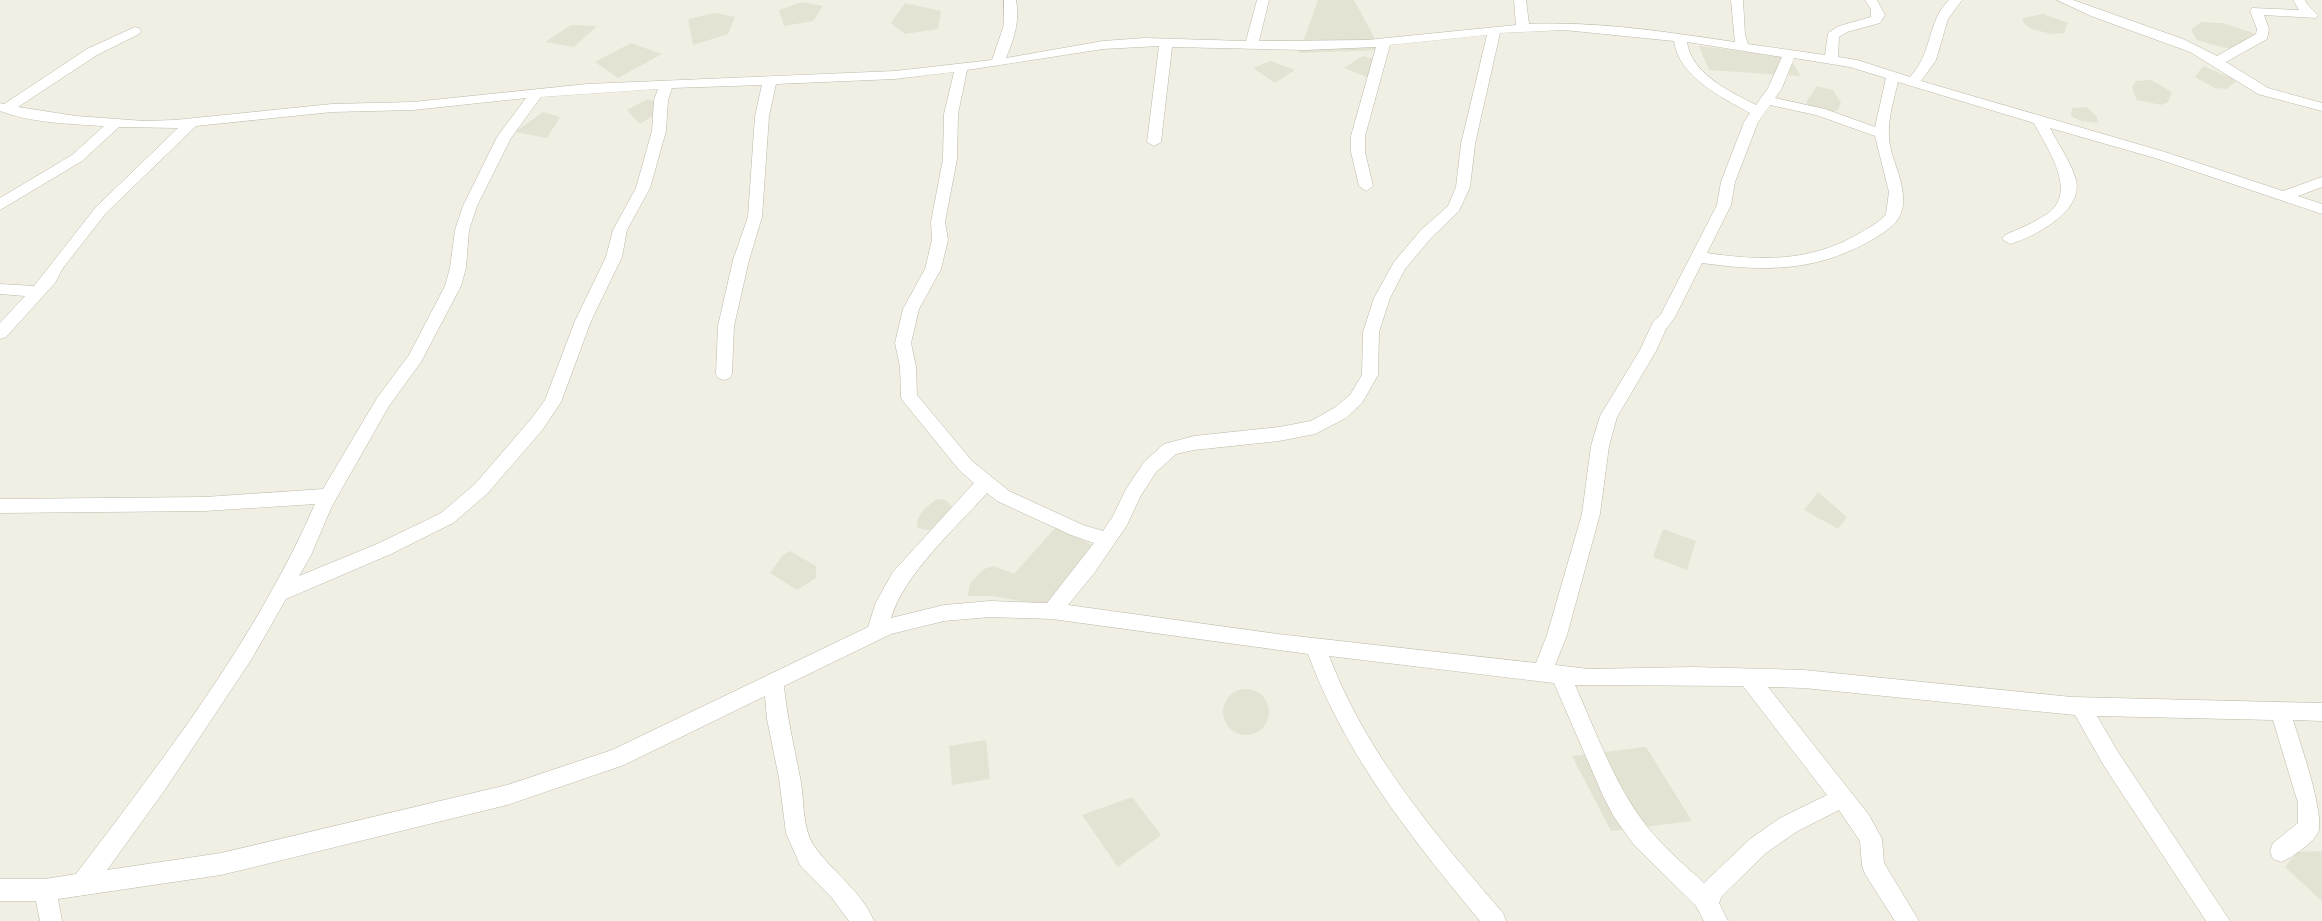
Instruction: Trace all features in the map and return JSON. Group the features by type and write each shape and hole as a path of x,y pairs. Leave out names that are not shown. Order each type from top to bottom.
{"street":[{"path":"996,63 1008,38 1012,6 1010,0"},
{"path":"1252,43 1259,9 1264,0"},
{"path":"1520,0 1523,28"},
{"path":"1738,0 1737,20 1743,47"},
{"path":"1831,59 1833,36 1844,28 1866,25 1874,21 1878,15 1877,9 1871,0"},
{"path":"1912,82 1930,59 1940,33 1939,22 1945,10 1956,0"},
{"path":"2063,0 2082,9 2192,47 2218,61 2254,87 2322,108"},
{"path":"2218,61 2262,36 2264,29 2256,11 2312,16 2300,6 2299,0"},
{"path":"3,108 30,114 116,123 144,125 191,123 332,108 413,106 538,92 895,74 961,68 1103,45 1166,42 1305,46 1384,43 1543,26 1610,28 1831,59 2160,155 2322,208"},
{"path":"1052,611 1088,567 1121,520 1132,494 1145,474 1170,449 1194,443 1279,434 1315,427 1340,413 1356,398 1370,375 1371,332 1382,298 1399,266 1426,234 1454,208 1463,187 1468,144 1494,30"},
{"path":"3,108 92,52 135,31"},
{"path":"1680,38 1682,53 1696,71 1724,93 1762,106 1820,112 1882,134"},
{"path":"1154,142 1166,42"},
{"path":"1366,186 1358,152 1358,136 1384,43"},
{"path":"1717,921 1707,905 1707,901 1642,838 1622,810 1552,674 1557,635 1592,514 1600,446 1609,416 1648,351 1659,326 1667,318 1724,205 1728,182 1751,122 1775,88 1790,53"},
{"path":"961,68 951,114 950,159 938,222 940,240 933,269 912,309 904,342 908,367 909,397 966,466 1003,496 1077,530 1106,540"},
{"path":"1697,257 1747,265 1778,265 1839,250 1864,238 1890,220 1895,212 1895,194 1882,134 1892,76"},
{"path":"724,374 726,326 741,260 755,217 762,116 770,80"},
{"path":"280,593 384,549 447,518 481,489 537,424 553,402 583,321 614,257 620,230 643,188 659,131 661,100 668,84"},
{"path":"82,885 157,784 244,654 302,555 328,496 383,402 415,358 453,286 458,268 462,230 470,206 504,136 538,92"},
{"path":"2010,240 2053,217 2066,199 2069,181 2040,121"},
{"path":"0,205 77,158 116,123"},
{"path":"0,333 50,279 56,266 100,210 191,123"},
{"path":"2283,196 2322,182"},
{"path":"0,289 38,292"},
{"path":"876,633 886,602 900,578 986,482"},
{"path":"0,506 204,503 284,500 328,496"},
{"path":"0,890 45,890 221,864 507,795 616,758 887,627 944,613 990,609 1052,611 1315,646 1589,678 1692,676 1804,679 2081,706 2322,712"},
{"path":"1315,646 1333,696 1348,726 1381,778 1424,837 1496,921"},
{"path":"1748,677 1861,822 1871,839 1873,866 1908,921"},
{"path":"774,682 777,719 790,778 797,833 808,857 840,890 863,921"},
{"path":"2081,706 2111,759 2219,921"},
{"path":"2280,711 2309,803 2315,832 2281,850"},
{"path":"1707,901 1714,888 1758,846 1788,825 1842,798"},
{"path":"45,890 51,921"}],"shaded area":[{"path":"1318,0 1354,0 1381,50 1299,53"},
{"path":"802,2 823,6 813,21 784,26 779,10"},
{"path":"905,3 941,11 938,29 905,34 891,23"},
{"path":"715,13 735,17 728,34 693,45 688,19"},
{"path":"2043,14 2068,23 2064,33 2052,34 2031,29 2023,22 2023,18"},
{"path":"2201,22 2222,23 2253,33 2260,43 2240,49 2225,48 2197,40 2191,30"},
{"path":"571,25 597,26 574,47 545,42"},
{"path":"631,43 662,54 618,78 595,62"},
{"path":"1699,46 1789,57 1801,76 1709,70"},
{"path":"1363,56 1384,61 1375,80 1344,68"},
{"path":"1271,61 1295,70 1275,83 1253,68"},
{"path":"2203,66 2234,79 2235,82 2226,89 2215,88 2195,77"},
{"path":"2151,80 2172,92 2168,102 2161,105 2137,100 2132,87 2136,81"},
{"path":"1817,86 1833,90 1841,103 1838,110 1833,112 1811,107 1806,103"},
{"path":"648,99 666,107 640,124 627,110"},
{"path":"2087,107 2097,117 2098,123 2081,121 2071,116 2072,108"},
{"path":"543,112 560,117 547,138 515,132"},
{"path":"1818,492 1847,517 1838,529 1804,510"},
{"path":"937,499 946,500 958,513 949,527 929,530 917,528 918,519 924,509"},
{"path":"1056,527 1104,551 1064,608 991,596 968,596 970,583 984,569 994,566 1014,574"},
{"path":"1663,529 1696,541 1687,570 1653,557"},
{"path":"790,551 816,566 816,578 797,590 770,573 783,555"},
{"path":"1241,689 1251,689 1263,695 1268,703 1268,721 1263,729 1255,734 1241,735 1233,732 1226,725 1223,717 1223,707 1226,699 1233,692"},
{"path":"986,740 990,779 952,785 949,746"},
{"path":"1646,747 1692,821 1611,831 1572,756"},
{"path":"1132,797 1161,835 1118,867 1082,815"},
{"path":"2322,851 2322,901 2285,867 2297,852"}]}
